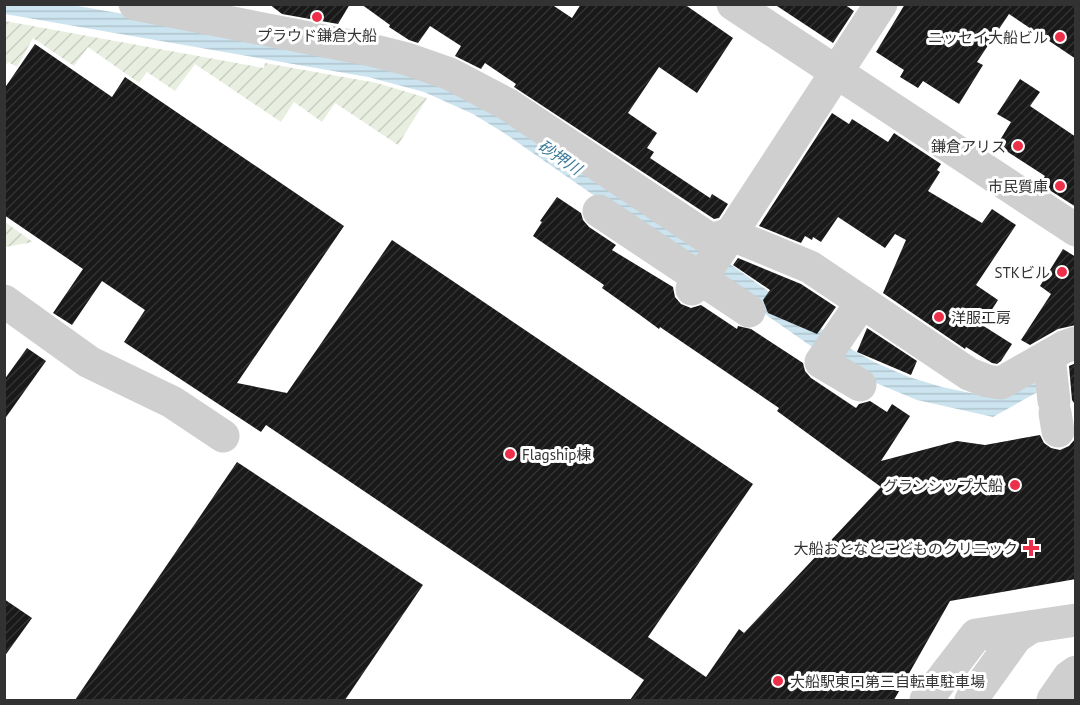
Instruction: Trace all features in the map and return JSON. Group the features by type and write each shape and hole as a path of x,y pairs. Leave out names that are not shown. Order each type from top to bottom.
{"street":[{"path":"135,4 262,16 450,74 507,104 711,240 709,266"},
{"path":"733,4 1076,230"},
{"path":"709,266 880,4"},
{"path":"599,211 709,266 749,311"},
{"path":"709,266 810,267 969,374 987,381 1001,383 1062,350"},
{"path":"4,302 89,362 172,402 223,436"},
{"path":"861,385 830,349 862,302"},
{"path":"1055,410 1062,350"},
{"path":"926,700 976,635 1076,620"},
{"path":"971,700 1016,638 1031,627"},
{"path":"1053,700 1069,677 1076,672"}],"green space":[{"path":"5,21 264,68 265,63 377,83 427,98 398,145 335,103 322,122 294,102 281,122 195,64 175,91 147,72 139,83 88,47 74,66 33,38 17,67 8,62 5,67"},
{"path":"5,222 33,242 5,247"}],"water":[{"name":"砂押川","path":"4,5 72,5 371,57 465,87 706,247 844,345 874,362 909,377 942,387 990,397 1040,368 1043,389 993,417 917,400 876,383 818,351 504,133 473,114 424,92 368,77 5,14"}],"building":[{"name":"プラウド鎌倉大船","path":"269,4 350,4 338,24 282,14"},
{"path":"361,4 551,4 572,18 581,4 684,4 733,38 697,93 659,67 628,113 657,133 647,148 654,152 650,158 710,198 712,194 728,204 719,218 714,219 514,87 516,84 485,63 481,69 455,56 461,46 430,26 418,43 389,27 390,25"},
{"path":"774,4 844,4 854,11 833,43"},
{"path":"905,4 1076,4 1076,59 1009,14 977,62 983,65 959,104 923,81 918,88 900,77 904,70 876,52"},
{"path":"35,44 112,97 125,77 344,226 237,383 287,393 392,240 753,484 648,637 706,677 739,629 744,633 881,487 777,411 779,408 660,327 659,329 602,288 604,285 533,236 542,222 540,221 557,197 581,213 589,227 616,245 612,250 673,287 675,297 681,304 691,308 701,305 737,329 738,326 751,329 803,363 805,371 811,378 856,408 859,404 870,401 887,412 892,404 910,416 881,461 957,441 985,445 1040,435 1044,443 1060,450 1069,446 1076,438 1076,579 950,601 894,700 630,700 644,680 266,425 261,432 124,342 145,310 102,281 72,325 53,313 83,269 4,215 4,89"},
{"path":"1020,79 1040,92 1030,106 1076,137 1076,207 1040,184 1045,176 997,145 1011,122 997,114"},
{"path":"832,113 849,124 852,119 888,142 894,133 941,164 937,170 940,172 928,191 982,223 992,209 1016,225 976,285 998,300 982,325 1012,344 997,364 966,347 965,349 883,293 906,240 895,234 885,248 838,217 821,242 813,237 812,240 805,236 801,243 759,226"},
{"name":"STKビル","path":"1063,249 1076,257 1076,325 1058,329 1030,345 1021,340 1051,294 1040,286"},
{"path":"738,258 801,284 836,307 817,334 768,313 763,300 770,290 733,265"},
{"path":"867,328 917,361 911,375 857,352"},
{"path":"27,348 46,361 4,420 4,380"},
{"path":"1076,363 1076,406 1072,400 1069,366"},
{"path":"237,462 423,585 345,700 75,700"},
{"path":"4,599 32,618 4,657"}],"place":[{"name":"プラウド鎌倉大船","path":"317,17"},
{"name":"ニッセイ大船ビル","path":"1060,37"},
{"name":"鎌倉アリス","path":"1018,146"},
{"name":"市民質庫","path":"1060,186"},
{"name":"STKビル","path":"1062,272"},
{"name":"洋服工房","path":"939,317"},
{"name":"Flagship棟","path":"510,454"},
{"name":"グランシップ大船","path":"1015,485"},
{"name":"大船おとなとこどものクリニック","path":"1031,548"},
{"name":"大船駅東口第三自転車駐車場","path":"778,681"}]}
